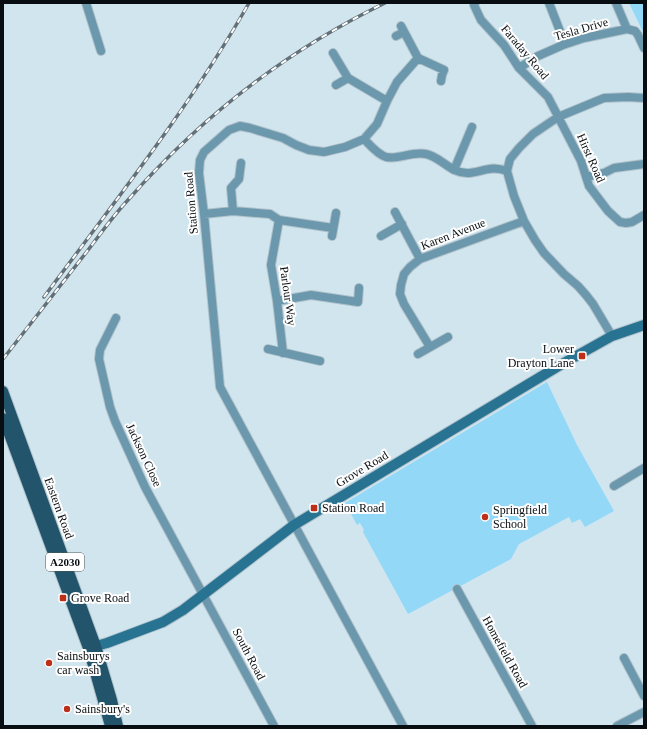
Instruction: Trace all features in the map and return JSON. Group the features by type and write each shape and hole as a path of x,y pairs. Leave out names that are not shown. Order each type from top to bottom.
{"main road":[{"name":"Eastern Road","path":"4,395 92,647 110,726"},
{"name":"Eastern Road","path":"3,418 112,700 118,726"}],"street":[{"path":"86,3 101,51"},
{"name":"Faraday Road","path":"475,3 474,4 481,20 504,45 519,68 548,97 558,117"},
{"path":"549,3 565,44"},
{"path":"616,3 627,29"},
{"name":"Tesla Drive","path":"519,68 538,56 565,44 584,38 627,29 635,31 644,48"},
{"path":"400,31 418,58 444,70 441,81"},
{"path":"333,53 348,78 387,100"},
{"name":"Station Road","path":"403,726 220,387 199,173 200,160 204,152 229,130 240,126 284,138 309,150 324,152 345,147 364,139 377,124 387,100 397,82 418,58"},
{"path":"336,85 348,78"},
{"path":"644,98 604,98 558,117 533,134 519,148 510,159 507,171 514,196 524,221 535,240 544,253 578,286 593,304 612,336 644,325"},
{"name":"Hirst Road","path":"558,117 581,161 589,186 608,211 620,222 626,223 632,222 644,215"},
{"path":"454,170 472,127"},
{"path":"364,139 386,157 415,153 425,154 434,157 445,166 467,173 488,169 507,171"},
{"path":"233,211 231,188 239,179 241,163"},
{"path":"586,177 604,173 614,168 644,164"},
{"path":"204,214 233,211 270,214 279,220 332,232 336,213"},
{"path":"395,212 420,259"},
{"name":"Parlour Way","path":"279,220 271,264 284,353"},
{"name":"Karen Avenue","path":"430,347 404,304 400,294 404,274 410,266 420,259 524,221"},
{"path":"381,236 402,224"},
{"path":"277,301 311,295 358,302 359,288"},
{"name":"Jackson Close","path":"116,318 100,350 99,359 114,421 145,487 203,594"},
{"name":"Grove Road","path":"92,647 164,622 183,610 294,525 556,367 612,336"},
{"path":"418,354 448,337"},
{"path":"268,349 320,361"},
{"path":"614,486 644,468"},
{"name":"Homefield Road","path":"457,589 532,726"},
{"name":"South Road","path":"203,594 274,726"},
{"path":"624,658 644,696"},
{"path":"617,726 644,712"},
{"path":"103,726 108,716"}],"shaded area":[{"path":"629,3 644,3 644,34"},
{"name":"Springfield School","path":"547,382 577,445 614,511 585,527 580,519 572,523 569,517 519,544 511,559 408,614 363,532 364,530 360,523 357,525 345,503"}],"railway":[{"path":"44,297 125,189 177,116 226,42 249,3"},
{"path":"3,359 116,213 185,141 247,88 280,64 314,42 385,3"}],"place":[{"name":"Lower Drayton Lane","path":"582,356"},
{"name":"Station Road","path":"314,508"},
{"name":"Springfield School","path":"485,517"},
{"name":"Grove Road","path":"63,598"},
{"name":"Sainsburys car wash","path":"49,663"},
{"name":"Sainsbury's","path":"67,709"}]}
